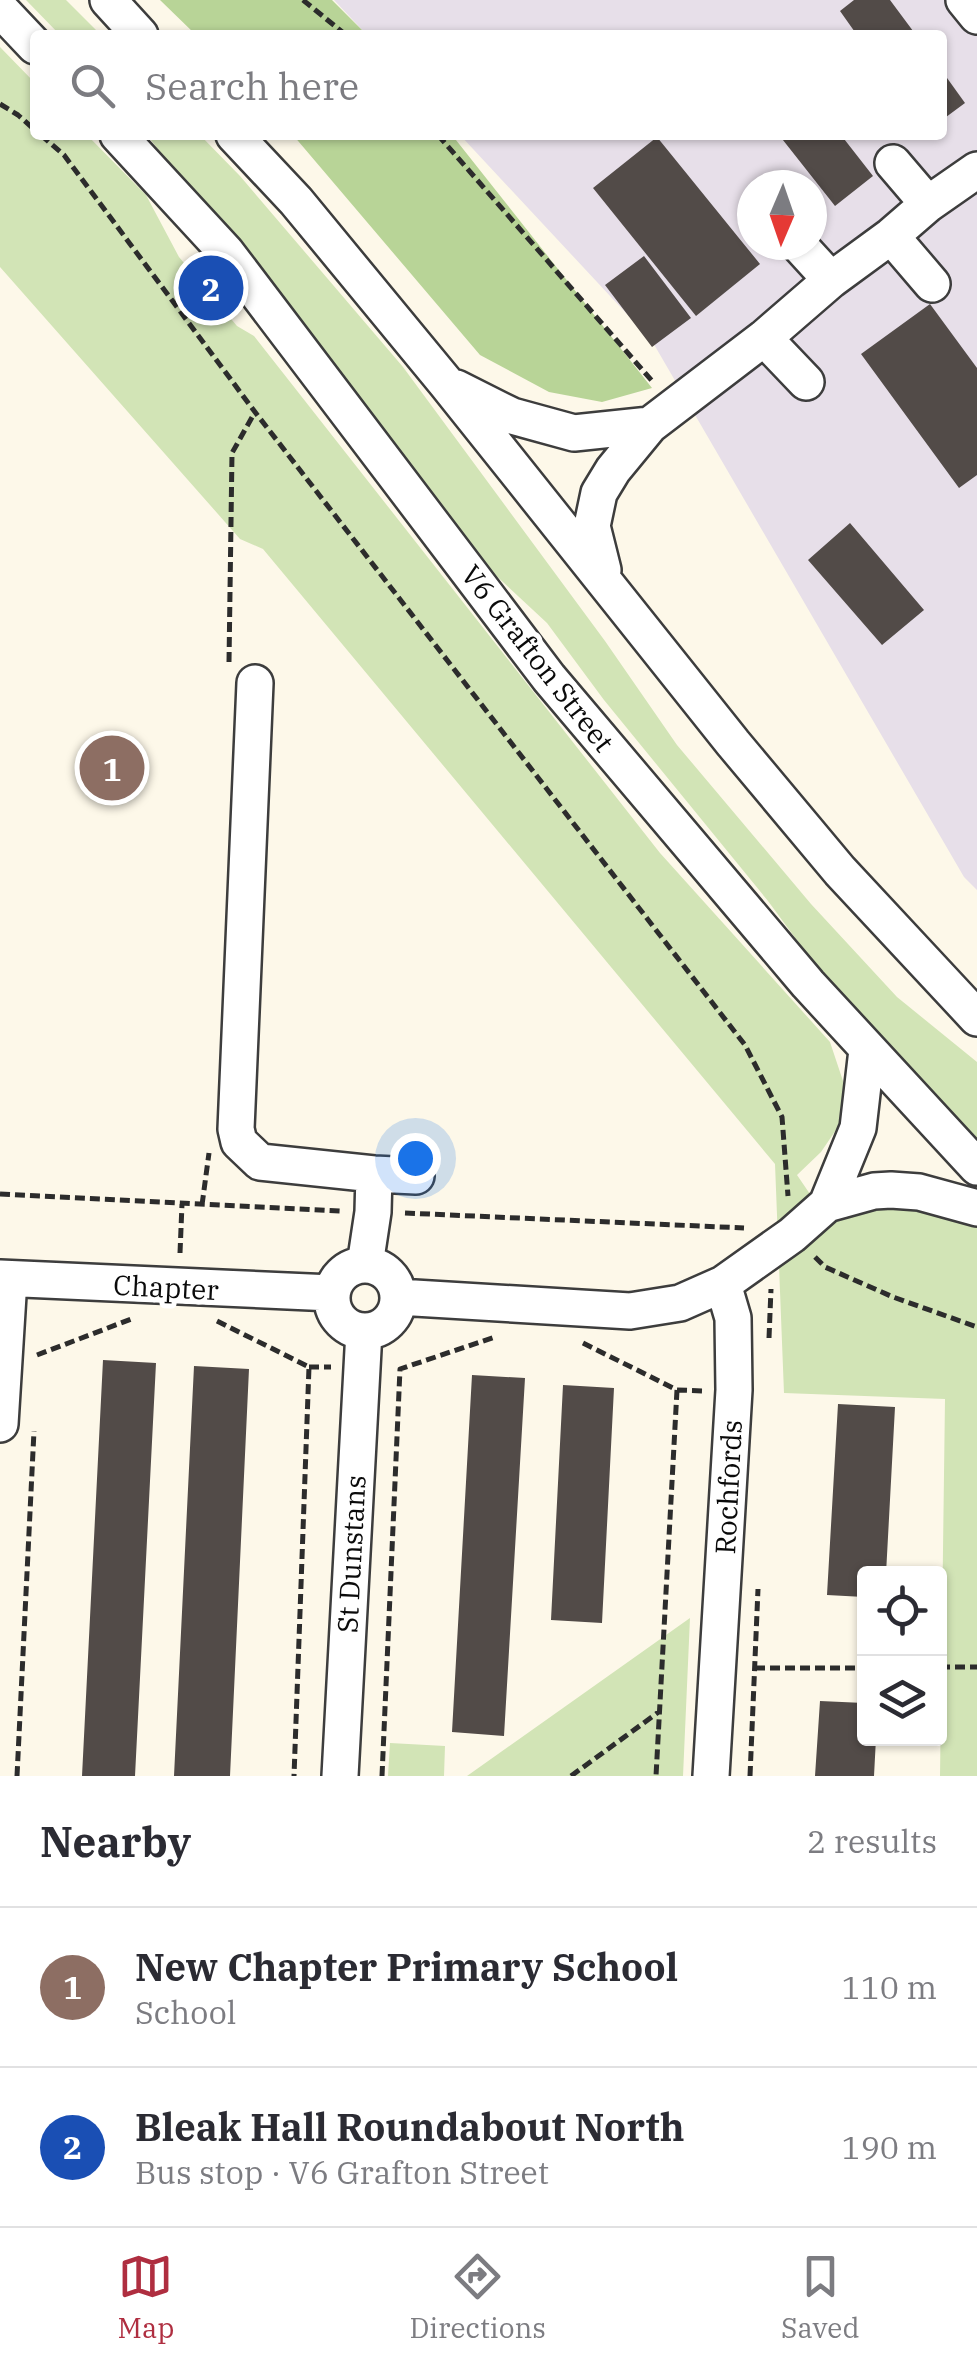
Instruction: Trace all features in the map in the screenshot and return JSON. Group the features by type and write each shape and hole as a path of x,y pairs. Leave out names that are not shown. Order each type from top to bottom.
{"street":[{"path":"108,0 135,30"},
{"path":"964,0 977,16"},
{"path":"0,8 30,41"},
{"name":"V6 Grafton Street","path":"123,140 226,252 550,678 808,984 977,1167"},
{"path":"239,140 296,201 446,383 840,871 977,1018"},
{"path":"893,164 928,204"},
{"path":"608,585 592,526 600,493 613,470 662,415 764,338 928,204 977,170"},
{"path":"891,236 932,284"},
{"path":"813,260 831,280"},
{"path":"764,338 806,382"},
{"path":"446,383 512,416 574,433 662,415"},
{"path":"254,683 238,1142 260,1162 416,1176"},
{"path":"828,1204 858,1128 867,1050"},
{"path":"365,1265 374,1174"},
{"path":"398,1297 630,1311 680,1304 722,1284 792,1235 828,1204 891,1190 919,1192 977,1208"},
{"path":"365,1265 391,1278 398,1297 392,1317 384,1325 364,1331 343,1323 336,1315 332,1293 348,1270 365,1265"},
{"path":"5,1279 17,1427"},
{"name":"Chapter","path":"5,1279 332,1293"},
{"name":"Rochfords","path":"711,1776 734,1393 733,1318 722,1284"},
{"name":"St Dunstans","path":"340,1776 364,1331"}],"path":[{"path":"303,0 340,30"},
{"path":"0,104 30,126"},
{"path":"46,140 64,156 255,412 746,1046 782,1117 792,1235"},
{"path":"442,140 662,415"},
{"path":"0,1194 742,1228 792,1235 824,1267 977,1327"},
{"path":"178,1288 182,1204"},
{"path":"38,1354 142,1314"},
{"path":"210,1318 309,1366 294,1776"},
{"path":"382,1776 400,1369 506,1334"},
{"path":"575,1338 677,1390 656,1776"},
{"path":"17,1427 17,1776"},
{"path":"947,1667 977,1667"},
{"path":"754,1668 857,1668"},
{"path":"571,1776 660,1711"}],"shaded area":[{"path":"334,0 977,0 977,890 964,877 652,341 465,140 947,140 947,30 362,30"}],"green space":[{"path":"26,0 66,0 96,30 55,30"},
{"path":"160,0 332,0 362,30 191,30"},
{"path":"0,47 30,78 30,140 92,140 146,195 179,257 237,326 254,336 660,853 830,1042 844,1084 840,1124 821,1152 797,1175 825,1216 853,1206 939,1208 977,1226 977,1776 940,1776 940,1746 947,1746 947,1566 943,1566 945,1399 784,1393 775,1164 263,549 240,539 0,267"},
{"path":"151,140 205,140 240,176 403,367 677,745 811,904 897,997 977,1062 977,1144 832,988 768,901 604,700 547,623 476,557"},
{"path":"297,140 456,140 652,388 602,402 549,392 480,355"},
{"path":"690,1618 683,1776 467,1776"},
{"path":"390,1743 445,1746 444,1776 388,1776"}],"building":[{"path":"854,0 890,0 912,30 853,30 840,11"},
{"path":"947,78 965,103 947,116"},
{"path":"653,140 659,140 737,236 737,260 757,260 760,264 696,316 593,188"},
{"path":"783,140 845,140 873,176 835,206 827,196 827,170 807,170"},
{"path":"644,256 691,318 652,347 605,285"},
{"path":"930,304 977,368 977,475 959,488 861,354"},
{"path":"850,523 924,610 882,645 808,560"},
{"path":"103,1360 156,1363 135,1776 82,1776"},
{"path":"194,1366 249,1369 230,1776 174,1776"},
{"path":"472,1375 525,1378 504,1736 452,1732"},
{"path":"563,1385 614,1388 602,1623 551,1620"},
{"path":"838,1404 895,1407 886,1566 857,1566 857,1597 827,1595"},
{"path":"820,1701 857,1703 857,1746 876,1746 874,1776 815,1776"}],"place":[{"name":"Bleak Hall Roundabout North","path":"211,288"},
{"name":"New Chapter Primary School","path":"112,768"}]}
